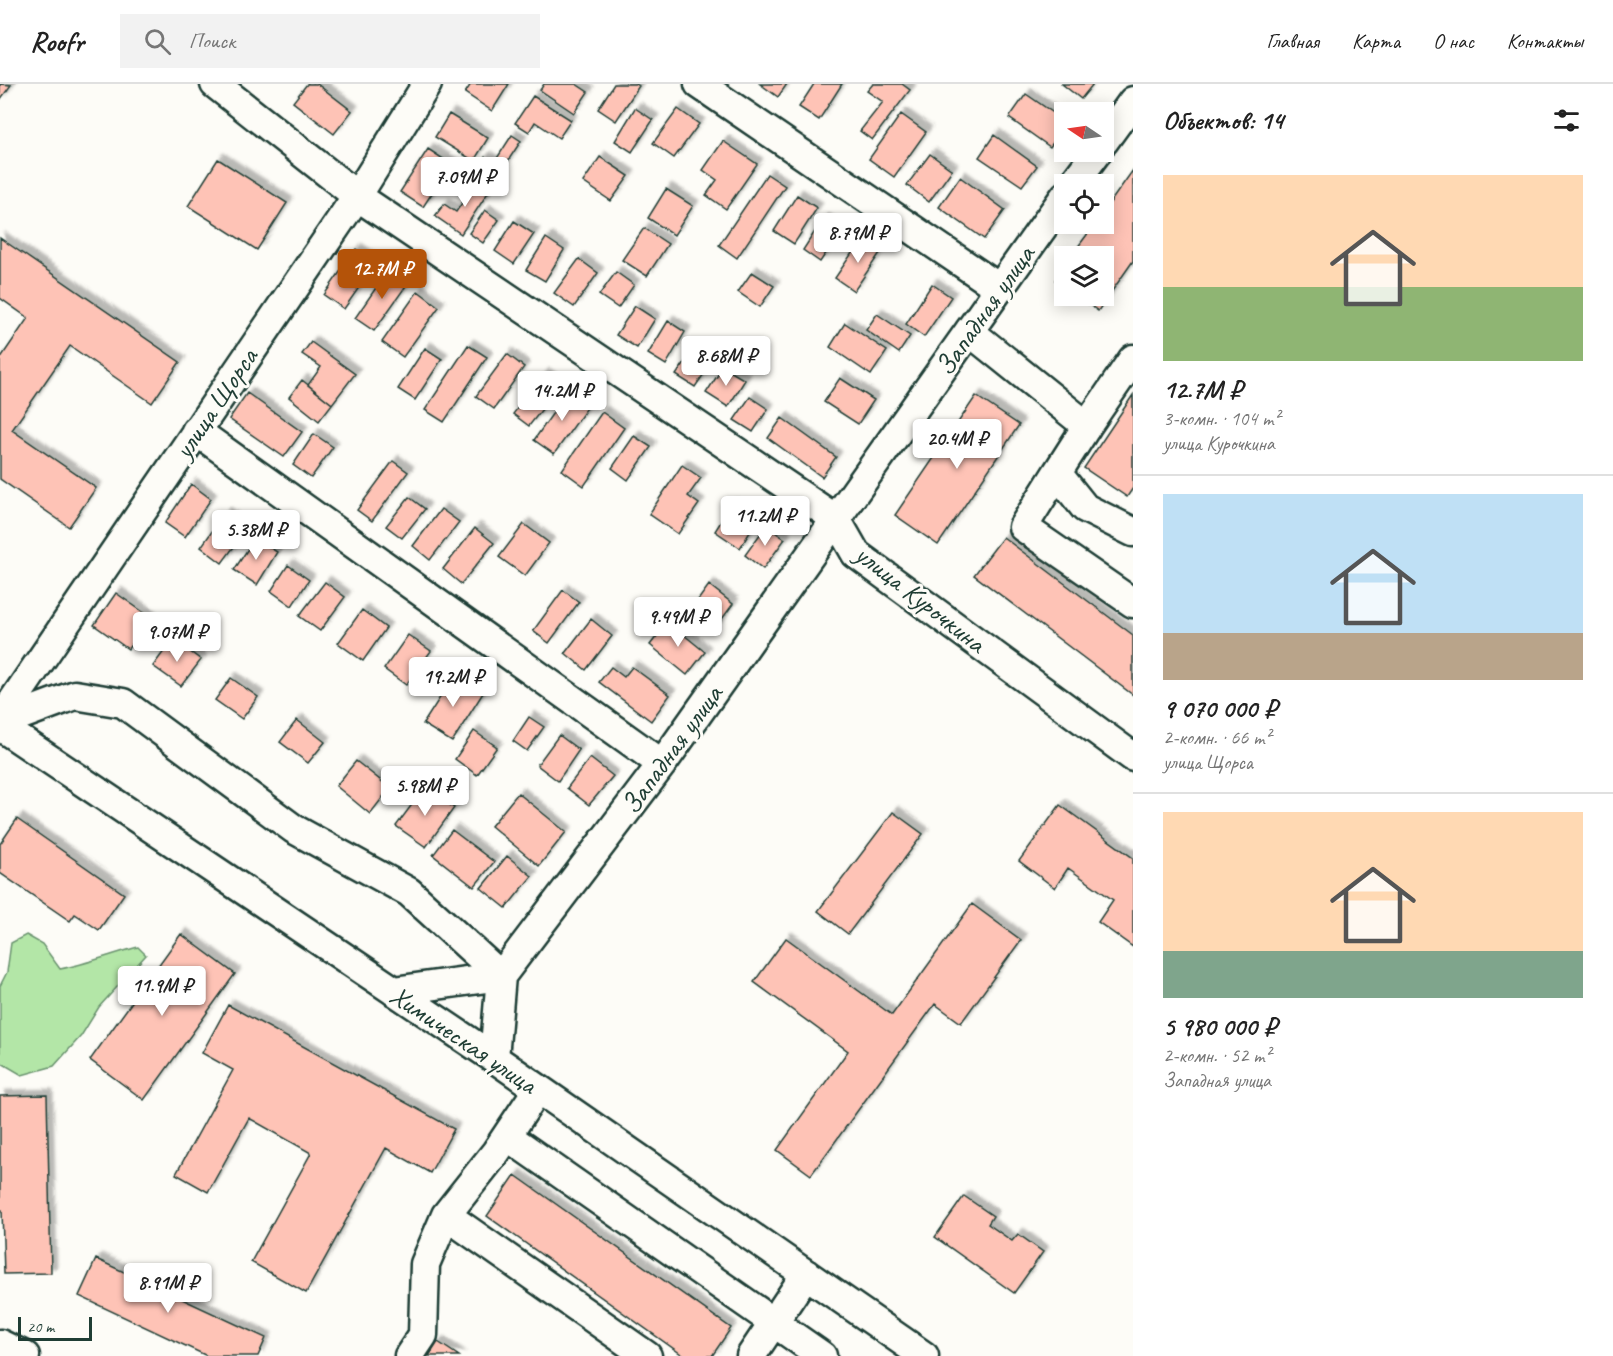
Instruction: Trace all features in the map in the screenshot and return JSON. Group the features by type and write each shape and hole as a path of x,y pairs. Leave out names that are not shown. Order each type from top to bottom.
{"street":[{"name":"улица Курочкина","path":"215,84 357,196 836,519 856,554 1133,757"},
{"name":"улица Щорса","path":"0,723 357,196 427,84"},
{"path":"699,84 999,288"},
{"path":"1114,127 1133,101"},
{"name":"Западная улица","path":"501,976 662,764 1054,211"},
{"path":"969,331 1087,426"},
{"path":"1133,359 1023,527 1133,603"},
{"path":"196,431 662,764"},
{"path":"1057,473 1085,508 1133,532"},
{"path":"0,723 75,695 123,703 294,829 409,892 501,976"},
{"name":"Химическая улица","path":"0,723 494,1058 924,1356"},
{"path":"394,991 501,976"},
{"path":"494,1058 501,976"},
{"path":"409,1356 423,1335 425,1264 446,1215 507,1136 538,1089"},
{"path":"507,1136 822,1356"},
{"path":"446,1215 647,1356"},
{"path":"751,1356 806,1274"},
{"path":"0,1344 25,1356"}],"green space":[{"path":"26,935 42,944 60,969 138,947 146,955 99,1007 81,1036 54,1066 22,1075 0,1062 0,986 7,972 11,943"}],"building":[{"path":"0,84 11,85 0,100"},
{"path":"307,84 317,84 352,111 334,134 293,102"},
{"path":"471,84 509,84 492,111 465,93"},
{"path":"544,84 576,84 588,92 574,113 540,90"},
{"path":"614,84 639,86 616,121 598,109"},
{"path":"760,84 787,84 778,97"},
{"path":"814,84 842,84 819,120 799,107"},
{"path":"873,84 902,84 910,90 872,140 860,131 883,102 867,91"},
{"path":"1062,84 1093,84 1081,99"},
{"path":"1026,94 1054,113 1054,141 1050,147 1009,118"},
{"path":"533,96 571,120 559,138 535,122 529,132 515,123"},
{"path":"635,108 653,120 632,152 615,141"},
{"path":"678,109 699,124 674,158 653,143"},
{"path":"449,114 488,138 474,161 435,137"},
{"path":"901,114 926,132 894,177 869,159"},
{"path":"512,135 521,141 494,182 476,170 485,157 494,163"},
{"path":"994,135 1037,166 1022,186 979,157"},
{"path":"723,141 757,164 726,209 706,195 717,180 703,170"},
{"path":"428,149 451,164 423,207 400,192"},
{"path":"930,154 952,170 929,202 907,185"},
{"path":"600,157 629,176 611,201 583,182"},
{"path":"218,159 287,203 257,250 188,206"},
{"path":"1133,170 1133,261 1114,288 1114,246 1078,246 1088,234 1114,234 1114,197"},
{"path":"767,174 785,186 737,258 719,245"},
{"path":"960,177 1005,210 984,239 939,207"},
{"path":"478,179 491,188 461,234 435,216 444,204 456,212"},
{"path":"666,189 693,206 674,235 648,218"},
{"path":"797,195 817,208 794,244 774,231"},
{"path":"485,210 499,220 483,243 469,233"},
{"path":"823,219 841,231 820,262 803,250"},
{"path":"514,221 534,234 514,264 495,251"},
{"path":"644,228 668,244 647,276 622,260"},
{"path":"863,237 882,250 854,291 835,278"},
{"path":"0,238 180,362 152,403 70,346 12,430 96,488 69,527 0,479 0,359 28,318 0,298"},
{"path":"546,238 564,250 545,281 526,270"},
{"path":"356,249 376,263 344,309 324,295"},
{"path":"579,259 598,273 574,307 554,293"},
{"path":"389,269 408,283 374,331 355,318"},
{"path":"616,272 634,285 618,308 599,295"},
{"path":"752,272 774,286 760,307 738,292"},
{"path":"932,284 951,297 924,337 906,324"},
{"path":"418,291 439,307 403,357 382,342"},
{"path":"635,306 655,319 637,348 616,335"},
{"path":"1091,306 1102,306 1098,311"},
{"path":"877,314 910,336 899,353 866,330"},
{"path":"668,321 685,332 666,365 648,354"},
{"path":"845,323 887,351 871,375 830,347"},
{"path":"311,342 355,374 332,404 308,385 321,367 302,354"},
{"path":"468,345 487,357 444,422 425,410"},
{"path":"425,348 442,359 415,400 398,389"},
{"path":"692,352 710,365 695,387 676,375"},
{"path":"507,354 524,367 494,409 476,396"},
{"path":"723,367 745,380 728,407 706,393"},
{"path":"544,374 560,386 529,426 513,414"},
{"path":"840,378 874,400 858,424 824,402"},
{"path":"302,380 332,404 319,421 289,397"},
{"path":"569,390 589,405 554,454 534,440"},
{"path":"247,393 302,432 284,457 229,419"},
{"path":"1133,395 1133,488 1127,497 1084,468"},
{"path":"976,396 1019,425 938,545 895,515"},
{"path":"750,397 768,409 753,432 734,420"},
{"path":"602,412 624,428 584,486 562,470"},
{"path":"782,418 836,457 822,477 768,438"},
{"path":"314,434 333,447 311,478 293,465"},
{"path":"634,436 651,447 628,480 612,468"},
{"path":"393,461 408,472 372,521 357,510"},
{"path":"682,465 701,478 688,496 699,504 678,534 649,514"},
{"path":"191,484 211,499 185,537 165,523"},
{"path":"409,497 425,509 402,538 386,526"},
{"path":"732,504 757,521 740,548 715,531"},
{"path":"441,509 459,522 430,560 413,546"},
{"path":"225,513 247,529 222,563 201,547"},
{"path":"524,524 549,543 525,576 499,557"},
{"path":"766,526 785,539 763,569 745,555"},
{"path":"475,528 494,543 461,584 443,569"},
{"path":"1003,537 1133,635 1133,695 974,575"},
{"path":"255,538 277,552 257,585 234,570"},
{"path":"288,565 309,580 292,606 271,591"},
{"path":"325,582 345,597 320,631 299,616"},
{"path":"709,585 733,604 717,626 693,607"},
{"path":"563,590 579,602 549,643 533,631"},
{"path":"116,593 150,617 128,649 94,625"},
{"path":"362,610 386,628 363,661 338,643"},
{"path":"591,619 612,636 586,670 565,653"},
{"path":"668,622 705,652 687,675 650,645"},
{"path":"408,635 431,651 406,685 384,669"},
{"path":"173,639 201,660 181,686 153,666"},
{"path":"611,667 624,677 632,667 670,695 651,721 599,682"},
{"path":"455,674 483,693 452,742 423,724"},
{"path":"231,678 258,697 242,719 215,700"},
{"path":"529,717 544,727 527,751 513,741"},
{"path":"297,720 325,742 308,763 280,742"},
{"path":"474,731 497,747 477,775 455,759"},
{"path":"559,735 579,750 558,781 537,765"},
{"path":"590,758 613,776 589,805 567,788"},
{"path":"356,761 390,788 370,814 336,786"},
{"path":"425,787 454,808 426,847 396,826"},
{"path":"518,793 566,832 539,866 491,826"},
{"path":"1060,805 1133,858 1133,947 1098,922 1113,900 1068,868 1055,888 1019,861"},
{"path":"893,812 923,834 848,934 818,911"},
{"path":"17,819 124,894 99,930 75,914 70,921 0,873 0,844"},
{"path":"452,830 494,862 474,887 433,855"},
{"path":"507,856 532,876 506,908 481,888"},
{"path":"972,904 1021,940 961,1023 935,1004 811,1175 777,1150 848,1051 754,982 786,938 892,1015"},
{"path":"181,934 235,974 144,1100 90,1060"},
{"path":"228,1005 454,1129 430,1173 386,1148 306,1293 251,1262 311,1153 249,1118 208,1192 176,1174 233,1070 202,1053"},
{"path":"47,1095 51,1273 4,1274 2,1210 0,1210 0,1096"},
{"path":"515,1175 731,1328 712,1356 684,1356 487,1216"},
{"path":"964,1196 993,1216 988,1224 1012,1241 1018,1234 1043,1252 1014,1293 935,1237"},
{"path":"96,1259 266,1338 258,1356 207,1356 79,1296"},
{"path":"438,1342 459,1356 429,1356"}]}
